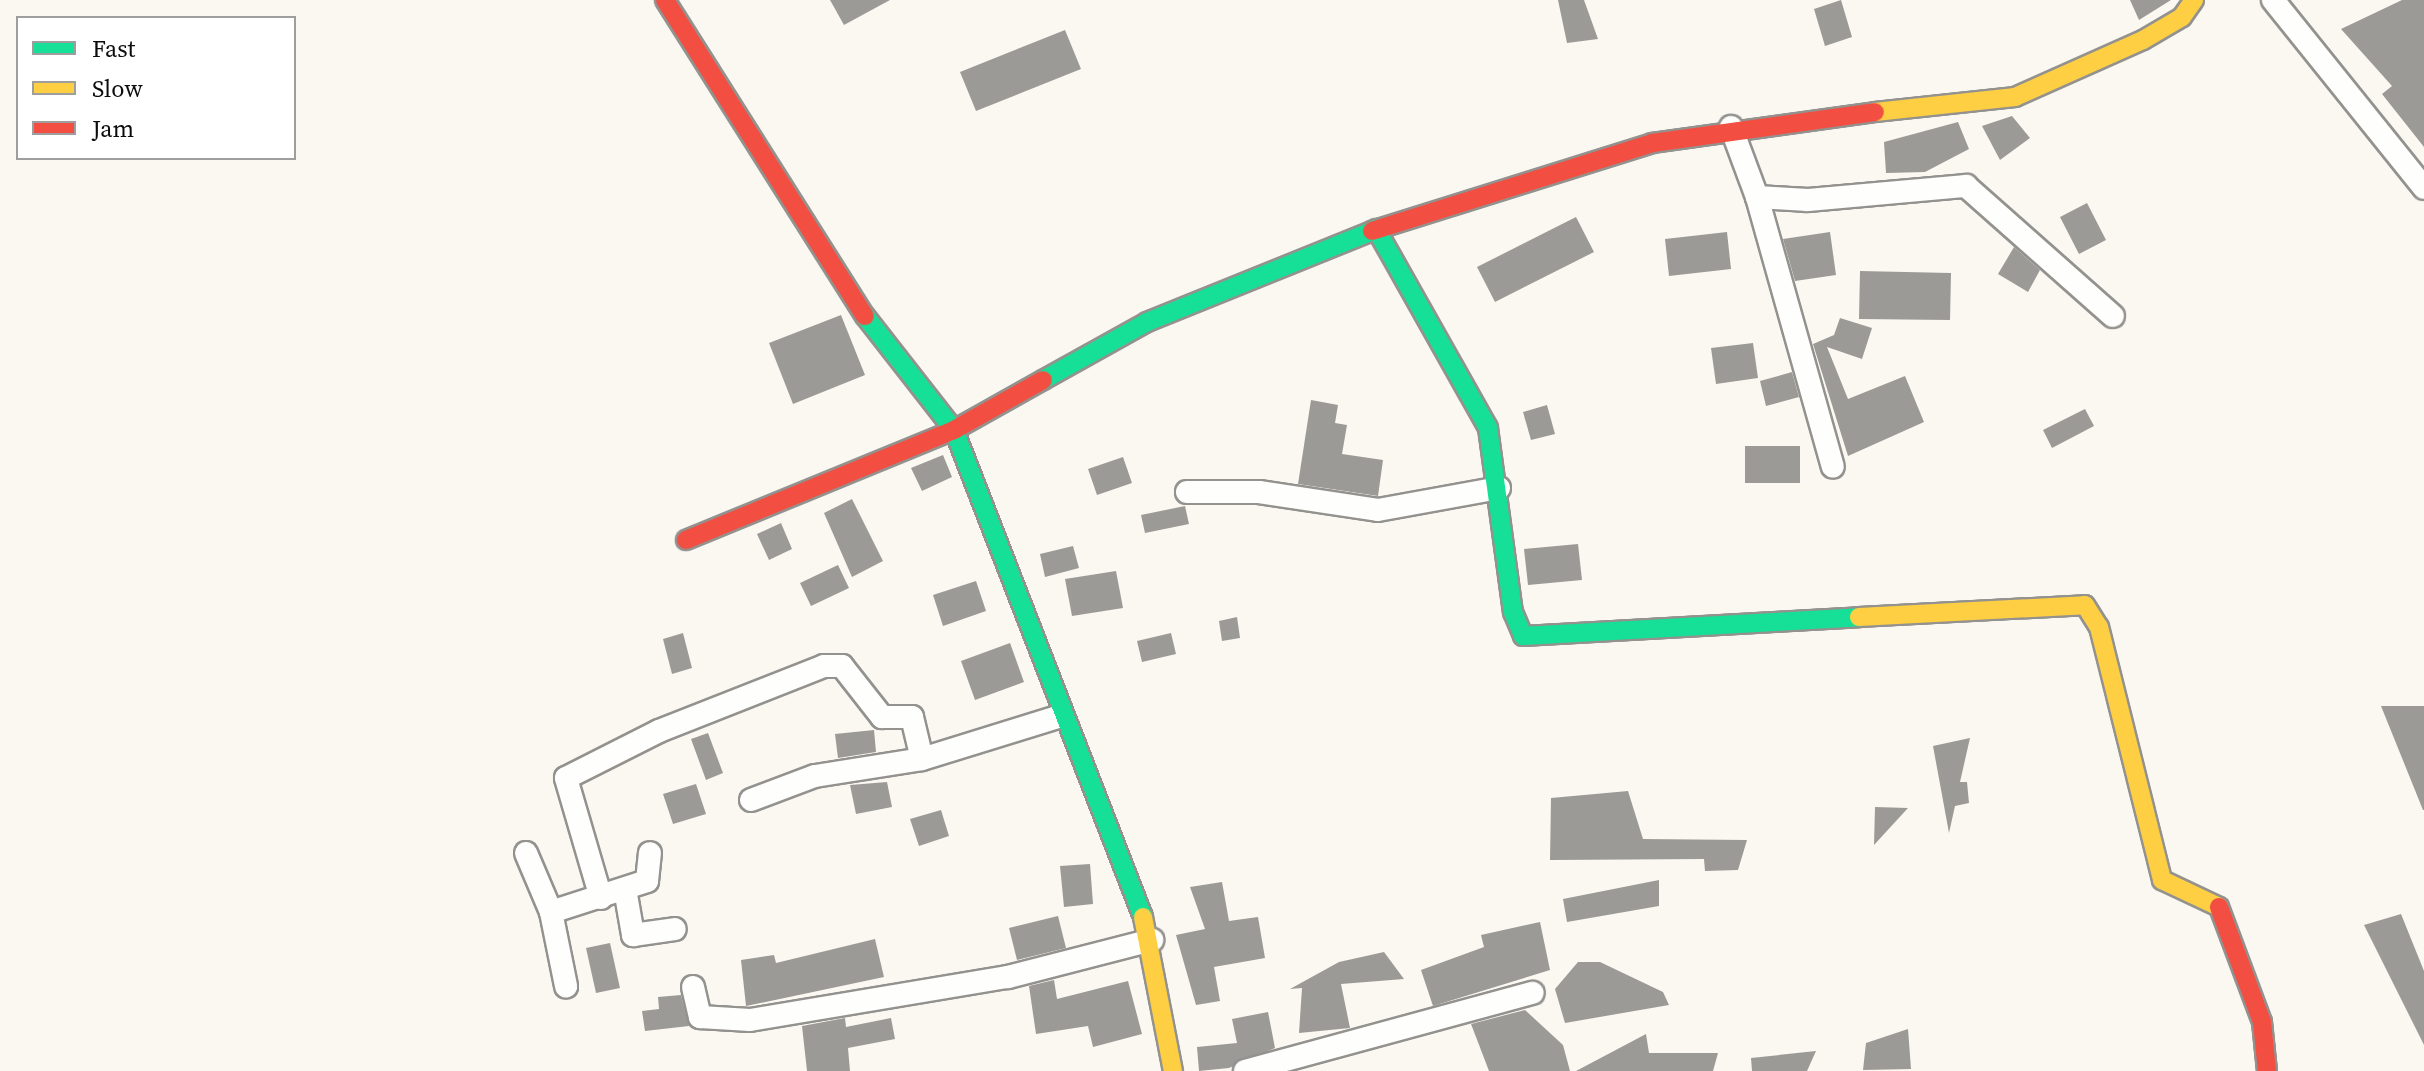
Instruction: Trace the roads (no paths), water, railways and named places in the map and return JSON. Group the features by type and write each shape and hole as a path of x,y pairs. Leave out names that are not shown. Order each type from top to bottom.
{"street":[{"path":"665,0 834,275 954,430 1061,716 1152,940 1173,1071"},
{"path":"686,540 954,430 1147,322 1376,229 1565,165 1731,127 2015,97 2143,40 2182,17 2194,0"},
{"path":"2273,0 2424,188"},
{"path":"1731,127 1757,197 1833,467"},
{"path":"1757,197 1808,200 1966,186 2113,316"},
{"path":"1376,229 1476,402 1499,488 1513,612 1523,636 2085,605 2099,627 2162,880 2217,903 2262,1022 2267,1071"},
{"path":"1187,492 1243,490 1378,510 1499,488"},
{"path":"601,898 566,778 659,731 824,666 842,666 882,717 912,717 922,759"},
{"path":"751,800 815,776 922,759 1061,716"},
{"path":"526,853 551,912 566,986"},
{"path":"551,912 601,898 652,878 650,853"},
{"path":"625,889 633,935 675,929"},
{"path":"693,987 700,1017 750,1020 1008,977 1152,940"},
{"path":"1245,1071 1533,993"}]}
